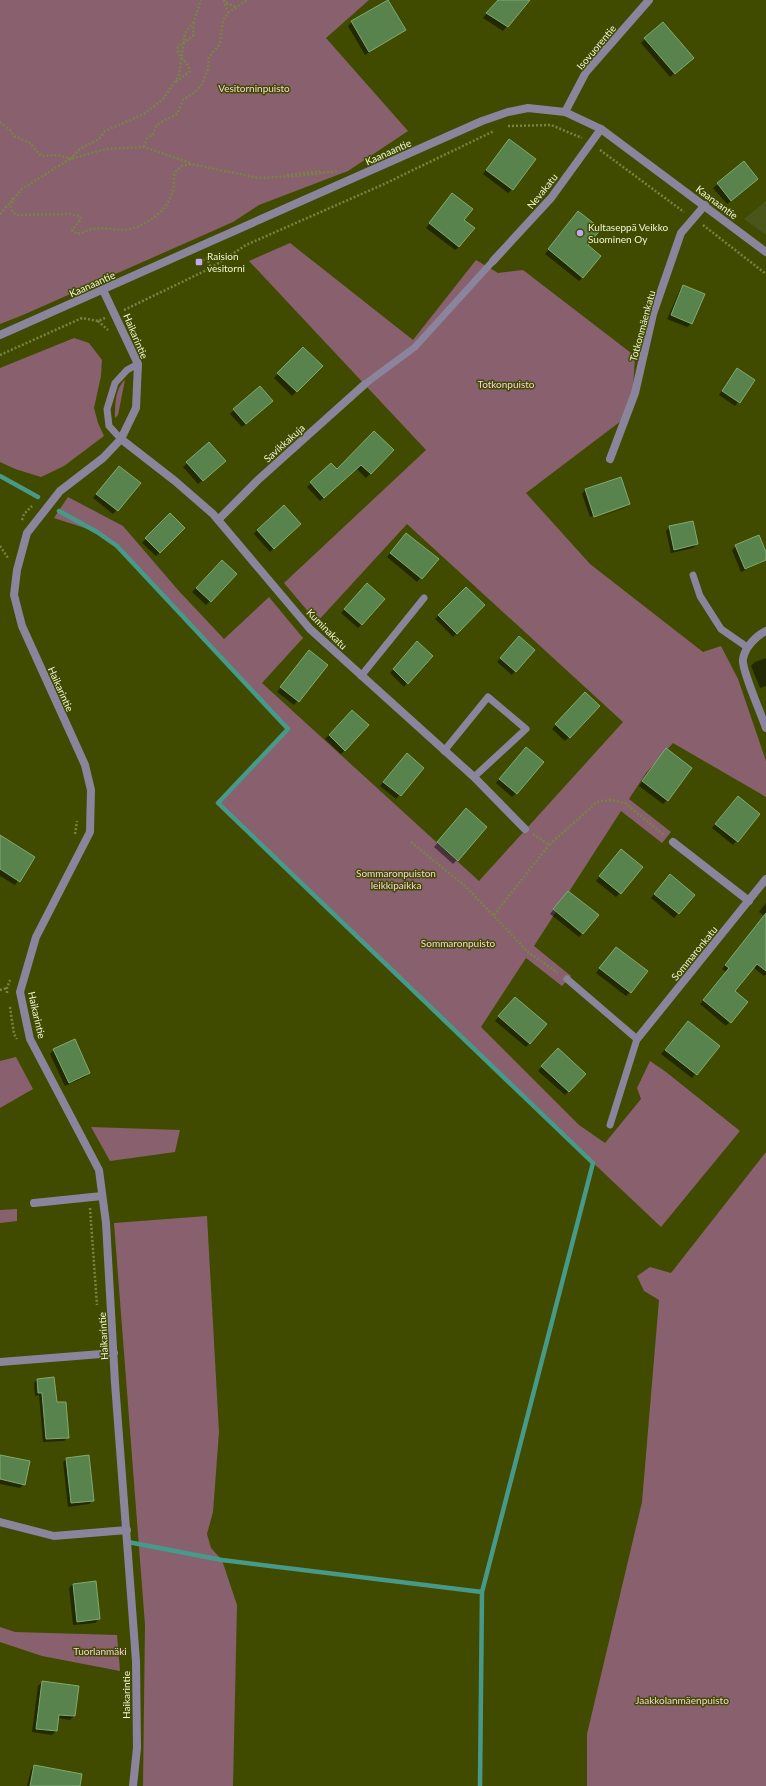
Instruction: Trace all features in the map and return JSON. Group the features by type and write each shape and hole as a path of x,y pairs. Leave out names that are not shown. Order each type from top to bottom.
{"street":[{"name":"Isovuorentie","path":"565,112 586,72 649,0"},
{"name":"Kaanaantie","path":"0,335 482,121 508,112 528,108 565,112 601,128 766,252"},
{"name":"Nevakatu","path":"493,261 551,198 601,128"},
{"name":"Totkonmäenkatu","path":"610,459 635,393 653,314 681,233 705,205"},
{"name":"Haikarintie","path":"103,290 138,364 136,408 121,439 103,458 60,491 27,532 17,570 14,595 22,626 85,765 91,790 90,832 36,937 20,992 30,1039 99,1170 106,1223 136,1661 137,1748 134,1786"},
{"name":"Savikkakuja","path":"218,520 259,479 365,384"},
{"name":"Kuminakatu","path":"121,439 175,481 218,520 310,629 474,777 525,829"},
{"path":"766,631 758,635 747,648 742,660 766,728"},
{"path":"673,842 749,901"},
{"name":"Sommaronkatu","path":"636,1039 766,880"},
{"path":"34,1203 102,1196"},
{"path":"0,1362 114,1353"},
{"path":"0,1522 54,1536 127,1530"}],"lane":[{"path":"365,384 415,347 493,261"},
{"path":"121,439 109,426 107,409 115,383 128,370 138,364"},
{"path":"693,575 700,596 721,629 747,648"},
{"path":"361,676 424,598"},
{"path":"444,750 488,697 526,729 474,777"},
{"path":"567,979 636,1039 610,1125"}],"path":[{"path":"173,85 190,71 189,67 177,51 178,47 193,34 194,21 201,0"},
{"path":"144,147 147,138 151,137 157,124 178,113 183,100 195,92 202,84 208,69 209,57 220,44 223,20 228,13 247,0"},
{"path":"225,2 236,8"},
{"path":"225,2 228,13"},
{"path":"0,214 22,188 70,160 85,146 99,139 105,131 144,114 163,99 173,85 180,71 186,31 194,21"},
{"path":"0,122 10,130 14,136 30,143 41,156 58,154 70,160 106,149 144,147 191,164 259,178 296,176 344,170"},
{"path":"98,321 210,268 246,245 382,185 481,136 508,126 551,125 591,143 694,218 766,274"},
{"path":"13,198 10,206 12,211 17,216 70,214 80,216 81,220 72,230 77,234 96,228 124,230 134,228 155,216 170,199 175,187 175,172 182,166 191,164"},
{"path":"259,178 344,169 361,175"},
{"path":"199,262 207,258 210,268"},
{"path":"0,355 82,318 98,321 112,333"},
{"path":"21,522 24,514 33,505"},
{"path":"0,546 8,558"},
{"path":"7,565 11,550"},
{"path":"494,916 549,846 597,802 610,800 625,803 673,842"},
{"path":"75,839 78,817"},
{"path":"525,829 549,846"},
{"path":"411,842 466,887 528,952 567,979"},
{"path":"8,996 7,988 12,975"},
{"path":"0,990 7,988"},
{"path":"9,1004 14,1034 18,1041"},
{"path":"90,1197 98,1306"}],"shaded area":[{"path":"766,201 766,235 744,219"}],"green space":[{"name":"Vesitorninpuisto","path":"0,0 369,0 326,38 408,131 348,171 259,205 233,222 0,324"},
{"path":"290,243 413,340 476,260 498,273 523,270 635,356 633,389 625,418 526,493 590,564 703,652 721,646 738,679 766,761 766,797 673,743 646,773 629,799 671,832 662,843 621,811 534,946 571,976 562,986 526,958 481,1027 579,1125 605,1143 641,1099 637,1088 650,1061 740,1131 661,1227 458,1035 218,803 288,729 117,546 97,532 54,518 68,497 123,526 178,590 224,639 269,597 303,638 262,683 479,881 623,722 407,524 317,622 284,583 426,450 249,261"},
{"path":"74,338 89,343 102,360 101,376 94,408 98,423 104,436 64,466 41,477 15,469 0,462 0,368"},
{"path":"125,380 118,415 115,418 117,392"},
{"path":"16,1057 33,1089 0,1108 0,1061"},
{"path":"91,1127 180,1130 175,1152 110,1161"},
{"name":"Jaakkolanmäenpuisto","path":"766,1152 766,1786 587,1786 587,1734 642,1502 659,1300 644,1291 637,1276 650,1267 671,1273"},
{"path":"17,1209 17,1221 0,1223 0,1210"},
{"path":"207,1216 219,1432 213,1512 207,1534 211,1548 222,1560 237,1605 233,1786 143,1786 145,1625 114,1223"},
{"name":"Tuorlanmäki","path":"0,1627 15,1632 117,1635 120,1671 42,1656 0,1642"}],"building":[{"path":"388,0 406,30 369,52 351,21"},
{"path":"498,0 530,0 508,27 486,13"},
{"path":"663,22 694,58 675,74 644,38"},
{"path":"509,139 536,159 513,190 486,170"},
{"path":"744,161 758,179 731,201 717,183"},
{"path":"452,193 473,209 464,220 475,228 459,247 429,223"},
{"path":"578,211 601,229 588,245 601,256 583,278 548,249"},
{"path":"683,285 705,294 692,324 671,315"},
{"path":"303,347 323,366 297,392 277,373"},
{"path":"737,368 755,380 740,403 722,391"},
{"path":"260,386 273,401 246,424 233,409"},
{"path":"374,431 394,450 371,474 361,465 324,498 310,482 331,463 337,469"},
{"path":"209,442 226,461 203,481 186,462"},
{"path":"119,466 141,483 118,511 96,494"},
{"path":"621,477 630,504 594,517 585,489"},
{"path":"284,505 301,524 274,549 257,530"},
{"path":"170,513 185,528 160,553 145,538"},
{"path":"693,521 698,544 674,550 669,526"},
{"path":"406,533 439,559 422,579 390,553"},
{"path":"759,535 766,552 766,560 745,569 735,545"},
{"path":"222,560 237,574 211,602 196,588"},
{"path":"367,583 385,599 362,625 344,609"},
{"path":"466,587 485,605 457,634 438,615"},
{"path":"519,636 535,650 516,672 500,658"},
{"path":"417,641 433,656 408,684 393,669"},
{"path":"309,650 328,665 299,702 280,687"},
{"path":"585,692 600,706 570,738 555,724"},
{"path":"352,710 369,725 345,751 329,735"},
{"path":"526,747 544,762 517,794 499,779"},
{"path":"666,748 692,768 668,801 642,781"},
{"path":"407,753 424,768 401,796 383,782"},
{"path":"738,796 760,814 738,842 715,824"},
{"path":"466,808 487,827 458,861 437,842"},
{"path":"0,835 35,857 20,882 0,869"},
{"path":"621,849 643,867 621,894 599,876"},
{"path":"670,874 695,895 679,914 654,894"},
{"path":"568,891 599,915 583,934 553,909"},
{"path":"766,913 766,971 757,964 735,991 748,1002 731,1023 703,1000 729,968 725,965"},
{"path":"616,947 648,971 631,993 599,968"},
{"path":"515,997 547,1024 530,1044 498,1016"},
{"path":"688,1021 720,1046 697,1075 665,1050"},
{"path":"75,1039 90,1073 69,1083 53,1049"},
{"path":"558,1048 586,1074 569,1092 541,1066"},
{"path":"54,1377 57,1402 66,1402 69,1438 46,1439 42,1393 38,1393 37,1379"},
{"path":"0,1455 30,1461 25,1485 0,1479"},
{"path":"89,1455 94,1501 71,1503 66,1458"},
{"path":"96,1581 100,1619 77,1622 73,1584"},
{"path":"42,1681 79,1686 75,1716 59,1715 57,1731 36,1729"},
{"path":"34,1765 82,1774 80,1786 30,1786"}],"waterway":[{"path":"0,476 38,497"},
{"path":"59,511 97,532 117,546 288,729 218,803 593,1163 482,1592 480,1786"},
{"path":"128,1542 222,1560 482,1592"}],"place":[{"name":"Kultaseppä Veikko Suominen Oy","path":"580,233"},
{"name":"Raision vesitorni","path":"199,262"}],"park label":[{"name":"Totkonpuisto","path":"506,384"},
{"name":"Sommaronpuiston leikkipaikka","path":"396,878"},
{"name":"Sommaronpuisto","path":"458,943"}]}
